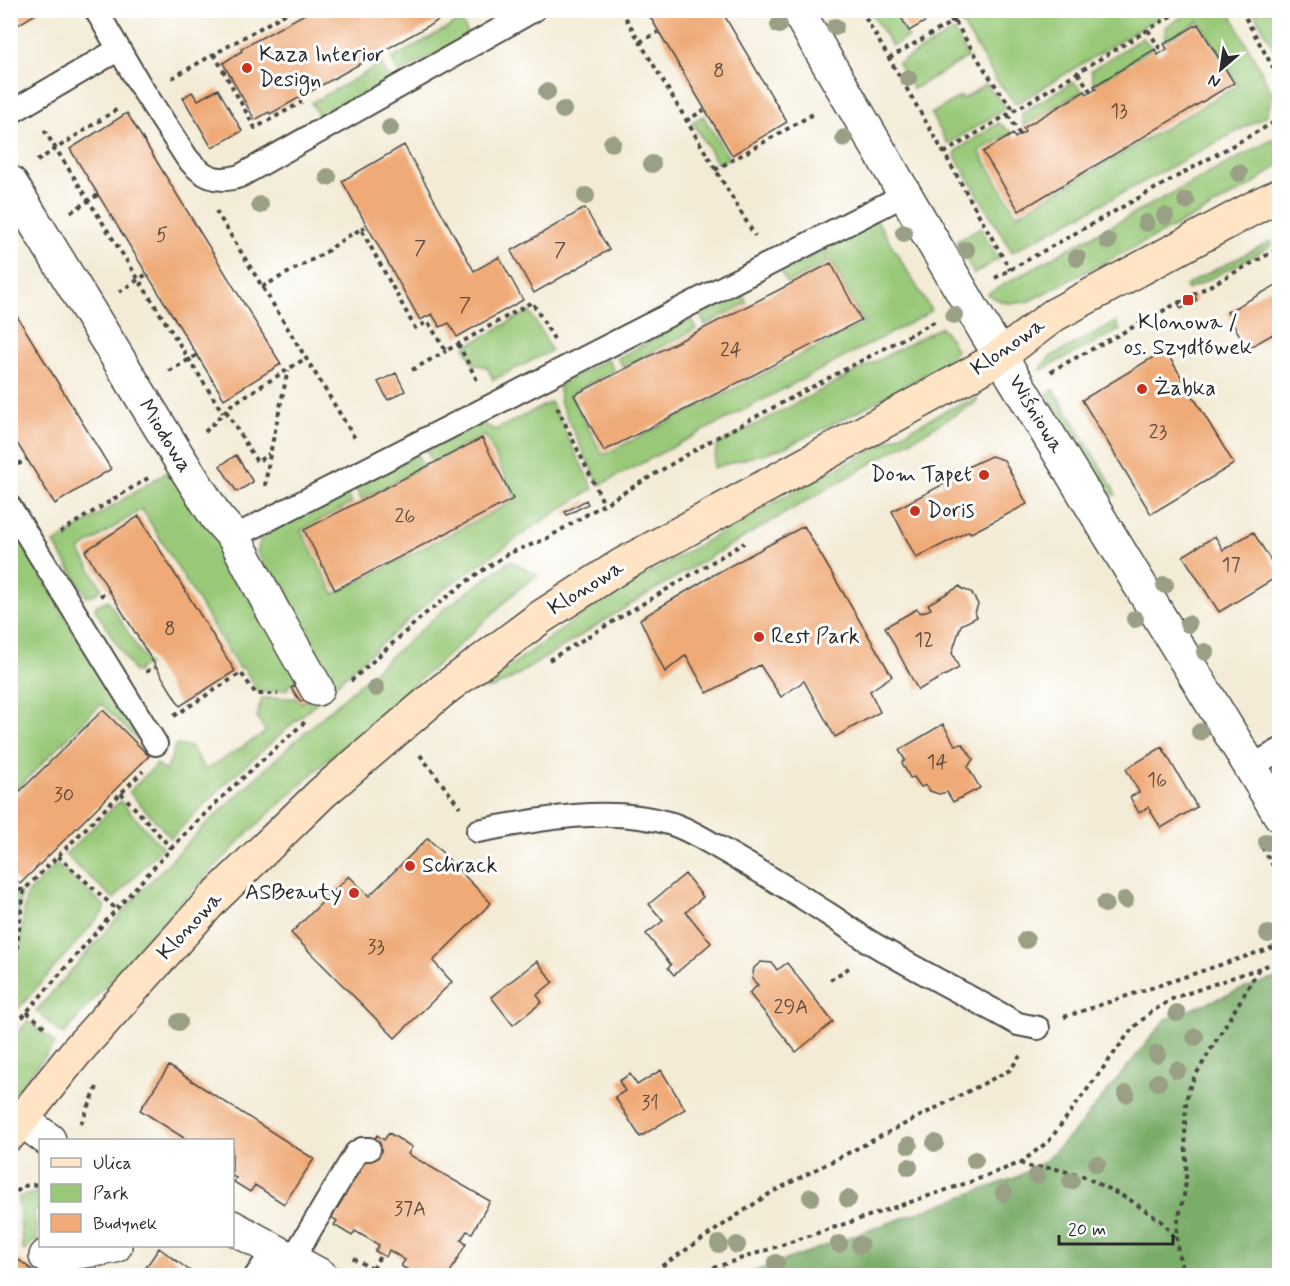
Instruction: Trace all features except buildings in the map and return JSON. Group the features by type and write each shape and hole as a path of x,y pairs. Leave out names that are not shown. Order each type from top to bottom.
{"street":[{"name":"Wiśniowa","path":"797,10 1000,356 1280,815"},
{"name":"Miodowa","path":"21,173 178,458 217,518 234,537 317,689"},
{"name":"Klonowa","path":"16,1127 76,1052 213,899 322,792 442,690 541,617 622,565 976,371 1000,356 1054,315 1280,195"},
{"path":"16,1127 63,1136"},
{"path":"234,1229 274,1262 321,1275"},
{"path":"46,1256 108,1247"}],"lane":[{"path":"96,10 141,87 187,158 204,174 218,179 240,176 534,10"},
{"path":"10,113 119,49"},
{"path":"234,537 906,194"},
{"path":"10,507 156,744"},
{"path":"1250,767 1280,750"},
{"path":"478,831 570,816 642,818 673,824 769,877 870,942 1017,1024 1038,1028"},
{"path":"274,1262 356,1153 362,1149 369,1149"}],"path":[{"path":"164,82 292,10"},
{"path":"621,10 770,263"},
{"path":"861,10 1010,270"},
{"path":"946,10 999,91 1015,111"},
{"path":"889,58 973,10"},
{"path":"944,153 1181,10"},
{"path":"1241,10 1280,80"},
{"path":"1148,30 1162,52"},
{"path":"640,42 658,32"},
{"path":"214,54 255,128 304,100"},
{"path":"1078,73 1091,92"},
{"path":"21,173 125,104"},
{"path":"686,121 705,110"},
{"path":"715,170 818,111"},
{"path":"1008,115 1020,135"},
{"path":"993,279 1280,119"},
{"path":"41,125 257,462 270,454"},
{"path":"212,204 373,466"},
{"path":"262,287 326,252 367,226"},
{"path":"361,229 415,328 428,322 446,351"},
{"path":"1050,376 1055,369 1280,248"},
{"path":"412,370 532,302 546,325"},
{"path":"201,436 231,405 306,358"},
{"path":"265,489 288,369"},
{"path":"544,379 604,504"},
{"path":"10,469 27,459"},
{"path":"56,535 152,475"},
{"path":"543,663 746,542"},
{"path":"165,721 241,673 256,694 284,694"},
{"path":"10,984 24,890 161,753 156,744"},
{"path":"416,749 478,831"},
{"path":"121,793 171,848"},
{"path":"58,856 116,909"},
{"path":"10,889 24,890"},
{"path":"646,1275 772,1192 1010,1070 1038,1028 1048,1022 1280,945"},
{"path":"697,1275 970,1182 1020,1162 1049,1141 1132,1029 1151,1012 1174,998 1280,961"},
{"path":"1185,1275 1179,1259 1177,1239 1185,1188 1185,1114 1189,1089 1222,1029 1260,968"},
{"path":"10,1031 27,1012 51,1032"},
{"path":"10,1021 15,1026"},
{"path":"63,1136 98,1083"},
{"path":"1020,1162 1030,1167 1052,1168 1083,1176 1130,1200 1154,1216 1177,1239"},
{"path":"10,1198 23,1186 39,1184"},
{"path":"373,1269 381,1254"}],"green space":[{"path":"1194,10 1229,11 1271,90 1273,96 1266,116 1012,252 955,156 957,150 999,123 1012,133 979,151 1017,215 1238,85 1199,21 1165,41 1165,27"},
{"path":"870,11 893,11 908,37 892,46"},
{"path":"983,11 1169,11 1016,104 997,81 962,23"},
{"path":"1253,11 1279,11 1279,58"},
{"path":"461,20 469,36 399,74 391,59"},
{"path":"954,31 968,57 913,89 898,63"},
{"path":"1142,38 1153,48 1094,85 1091,70"},
{"path":"381,64 390,80 321,119 311,103"},
{"path":"1073,82 1083,91 1023,126 1022,113"},
{"path":"986,84 1007,108 948,144 931,114 961,96 963,99"},
{"path":"703,116 729,158 718,164 692,122"},
{"path":"1279,136 1279,165 1250,186 1199,214 1029,301 1007,303 987,294 1062,252"},
{"path":"876,219 931,310 600,485 560,402 559,387 562,383 608,359 614,371 570,394 603,455 864,323 824,247"},
{"path":"980,227 998,259 974,274 956,242"},
{"path":"1271,241 1273,245 1188,290 1186,286 1195,280"},
{"path":"823,251 829,262 787,283 781,272"},
{"path":"742,293 747,303 705,325 700,315"},
{"path":"529,311 551,351 493,380 487,367 473,364 465,347"},
{"path":"691,319 696,329 623,367 617,358"},
{"path":"1116,322 1120,330 1041,370 1050,357"},
{"path":"941,327 956,350 946,363 853,414 783,448 713,468 717,445"},
{"path":"1054,390 1116,495 1104,490 1047,394"},
{"path":"977,398 974,404 647,594 511,679 493,688 482,689 503,671 589,610 653,571 796,490 951,408"},
{"path":"551,402 593,489 539,523 440,592 330,689 257,553 260,540 266,533 346,491 352,503 301,530 334,594 516,500 485,435 432,462 426,450 479,422 495,430"},
{"path":"417,454 423,467 361,499 355,487"},
{"path":"173,468 304,678 287,686 288,689 259,693 244,668 239,669 142,509 79,550 102,588 87,597 54,543"},
{"path":"21,542 149,751 101,704 11,795 11,549"},
{"path":"510,561 538,575 520,588 246,835 144,941 63,1035 36,1011 136,897 203,827 293,743 443,610"},
{"path":"108,600 148,665 139,668 138,672 134,672 96,611 97,605"},
{"path":"314,695 317,702 227,782 171,838 129,792 157,764 165,771 175,746 191,747 206,770 266,732 257,717 262,698 296,698 301,703"},
{"path":"120,801 162,847 114,899 65,855"},
{"path":"56,864 104,905 104,911 11,1017 11,993 26,896"},
{"path":"10,892 21,893 11,973"},
{"path":"1279,977 1279,1275 744,1275 1017,1177 1044,1162 1080,1125 1166,1019"},
{"path":"28,1021 55,1044 11,1098 11,1041"},
{"path":"39,1192 39,1210 34,1211 38,1241 32,1241 25,1251 23,1250 19,1197"}],"place":[{"name":"Kaza Interior Design","path":"247,68"},
{"name":"Klonowa / os. Szydłówek","path":"1188,300"},
{"name":"Żabka","path":"1142,389"},
{"name":"Dom Tapet","path":"984,475"},
{"name":"Doris","path":"915,511"},
{"name":"Rest Park","path":"759,637"},
{"name":"Schrack","path":"410,866"},
{"name":"ASBeauty","path":"354,893"}]}
